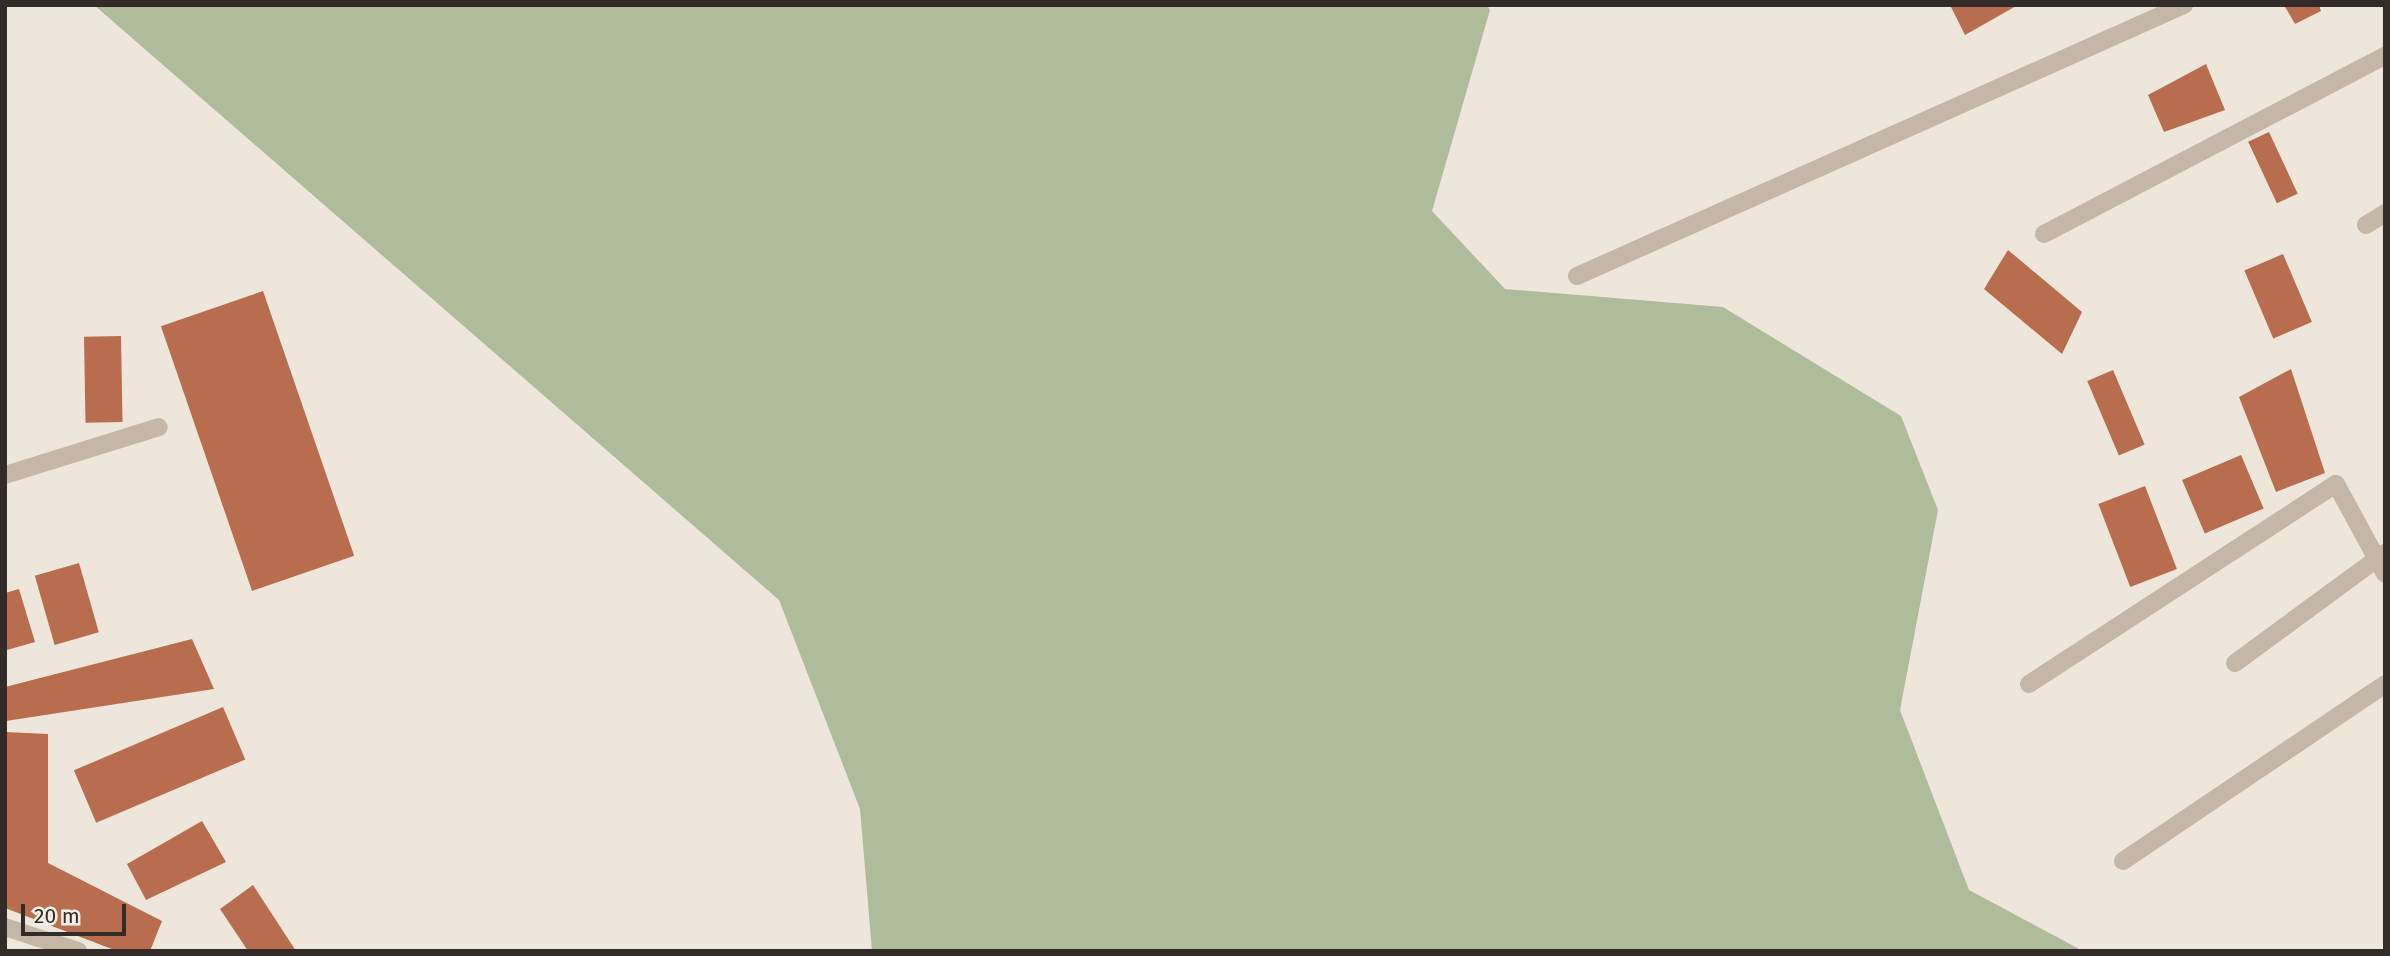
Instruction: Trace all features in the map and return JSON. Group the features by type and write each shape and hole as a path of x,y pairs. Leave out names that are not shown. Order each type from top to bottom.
{"street":[{"path":"1577,276 2184,5"},
{"path":"2044,234 2385,55"},
{"path":"2366,225 2385,212"},
{"path":"5,475 159,428"},
{"path":"2029,684 2336,484 2382,562 2235,663"},
{"path":"2123,861 2385,684"},
{"path":"5,927 78,951"}],"green space":[{"path":"94,5 1487,5 1490,10 1432,211 1505,289 1723,307 1901,416 1938,510 1900,710 1969,890 2083,951 872,951 860,809 779,600"}],"building":[{"path":"1950,5 2018,5 1965,35"},
{"path":"2284,5 2319,5 2321,11 2295,24"},
{"path":"2206,64 2225,110 2164,132 2148,95"},
{"path":"2269,132 2298,194 2277,203 2248,142"},
{"path":"2008,250 2082,312 2062,354 1984,289"},
{"path":"2283,254 2312,322 2273,339 2244,270"},
{"path":"263,291 354,556 252,591 161,326"},
{"path":"121,336 123,422 86,423 84,337"},
{"path":"2291,369 2325,473 2276,492 2239,397"},
{"path":"2113,370 2145,445 2119,456 2087,381"},
{"path":"2241,455 2264,508 2205,533 2182,480"},
{"path":"2145,486 2177,569 2130,587 2098,504"},
{"path":"79,563 99,632 55,645 35,576"},
{"path":"19,589 35,642 7,650 5,593"},
{"path":"192,639 214,689 6,721 5,687"},
{"path":"223,707 245,759 96,823 74,770"},
{"path":"5,732 48,734 48,863 162,921 150,951 117,951 5,908"},
{"path":"202,821 226,862 146,900 127,864"},
{"path":"253,885 296,951 248,951 220,909"}]}
